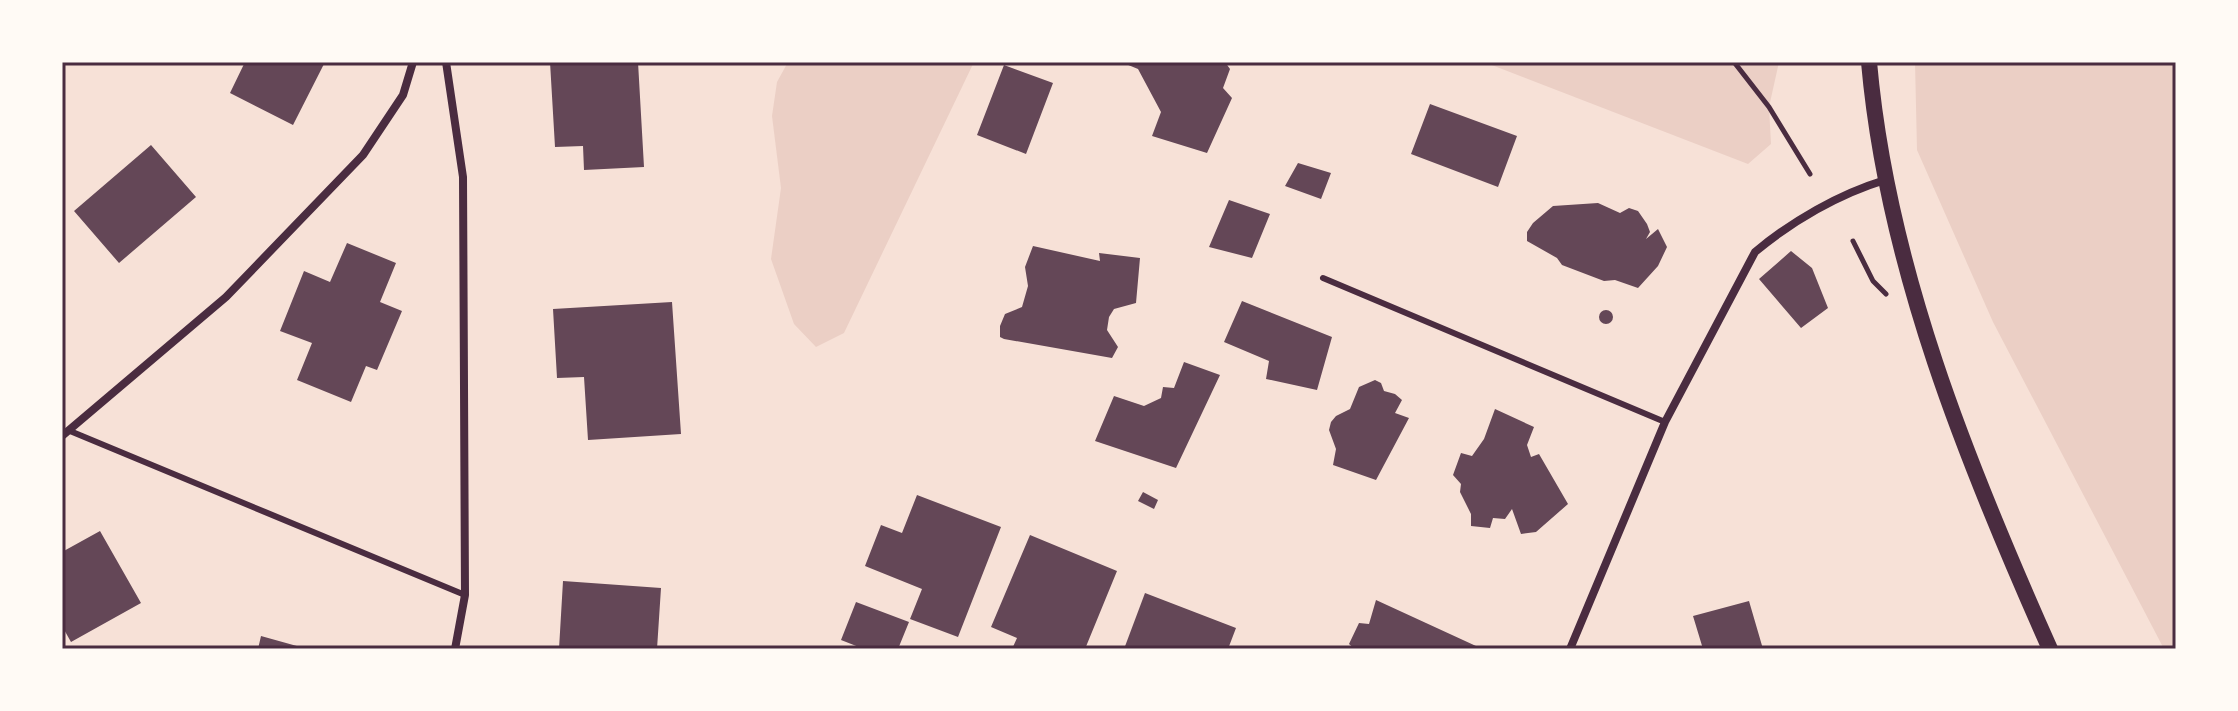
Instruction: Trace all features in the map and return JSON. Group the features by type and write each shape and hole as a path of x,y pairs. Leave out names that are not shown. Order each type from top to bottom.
{"main road":[{"path":"1869,62 1885,180 1926,333 2014,570 2050,649"}],"street":[{"path":"66,433 226,297 363,155 403,95 413,62"},
{"path":"446,62 463,177 465,595 455,649"},
{"path":"1570,649 1665,422 1755,252 1772,238 1841,197 1885,180"}],"lane":[{"path":"1323,278 1665,422"},
{"path":"66,433 465,595"}],"path":[{"path":"1734,62 1769,107 1810,174"}],"shaded area":[{"path":"788,62 974,62 844,333 816,347 794,324 771,259 781,188 772,116 777,82"},
{"path":"1484,62 1779,62 1769,107 1771,144 1748,164"},
{"path":"1915,62 2176,62 2176,649 2164,649 1993,322 1917,150"}],"building":[{"path":"245,62 325,62 293,125 230,93"},
{"path":"550,62 638,62 644,167 584,170 583,146 555,147"},
{"path":"1121,62 1225,62 1230,69 1223,88 1232,98 1207,153 1152,136 1161,112 1138,69"},
{"path":"1004,65 1053,83 1026,154 977,135"},
{"path":"1430,104 1517,136 1498,187 1411,154"},
{"path":"151,145 196,197 119,263 74,211"},
{"path":"1298,163 1331,173 1321,199 1285,186"},
{"path":"1229,200 1270,214 1252,258 1209,247"},
{"path":"1598,203 1620,213 1629,208 1638,211 1650,232 1646,239 1658,229 1667,247 1658,266 1638,288 1615,280 1604,281 1562,265 1557,258 1527,241 1527,232 1533,223 1553,206"},
{"path":"347,243 396,263 380,302 402,311 377,370 366,366 351,402 297,380 312,343 280,331 304,271 330,282"},
{"path":"1033,246 1100,261 1099,253 1140,258 1136,303 1114,309 1109,317 1107,330 1118,347 1112,358 1000,337 1005,314 1022,307 1028,286 1025,267"},
{"path":"1791,251 1812,268 1828,308 1801,328 1759,279"},
{"path":"1242,301 1332,337 1317,390 1266,379 1269,361 1224,342"},
{"path":"672,302 681,434 588,440 584,377 557,378 553,309"},
{"path":"1606,310 1613,317 1606,324 1599,317"},
{"path":"1184,362 1220,375 1176,468 1095,441 1114,396 1144,406 1161,398 1163,387 1174,388"},
{"path":"1375,380 1381,383 1384,391 1402,400 1395,413 1409,418 1376,480 1333,465 1336,449 1329,430 1336,416 1350,409 1359,387"},
{"path":"1495,409 1534,427 1527,445 1531,457 1539,454 1568,504 1536,532 1521,534 1512,509 1505,519 1493,518 1490,528 1471,526 1471,514 1460,492 1461,484 1453,475 1461,453 1472,456 1484,439"},
{"path":"1143,492 1158,500 1154,509 1138,501"},
{"path":"917,495 1001,527 958,637 910,619 922,589 865,566 881,525 902,533"},
{"path":"100,531 141,603 71,642 62,626 62,552"},
{"path":"1030,535 1117,571 1085,649 1012,649 1017,638 991,627"},
{"path":"563,581 661,588 657,649 559,649"},
{"path":"1145,593 1236,628 1228,649 1124,649"},
{"path":"1376,600 1476,646 1474,649 1355,649 1349,644 1359,623 1369,624"},
{"path":"1749,601 1763,649 1703,649 1693,616"},
{"path":"856,602 909,622 898,649 864,649 841,640"},
{"path":"261,636 304,648 304,649 258,649"}]}
